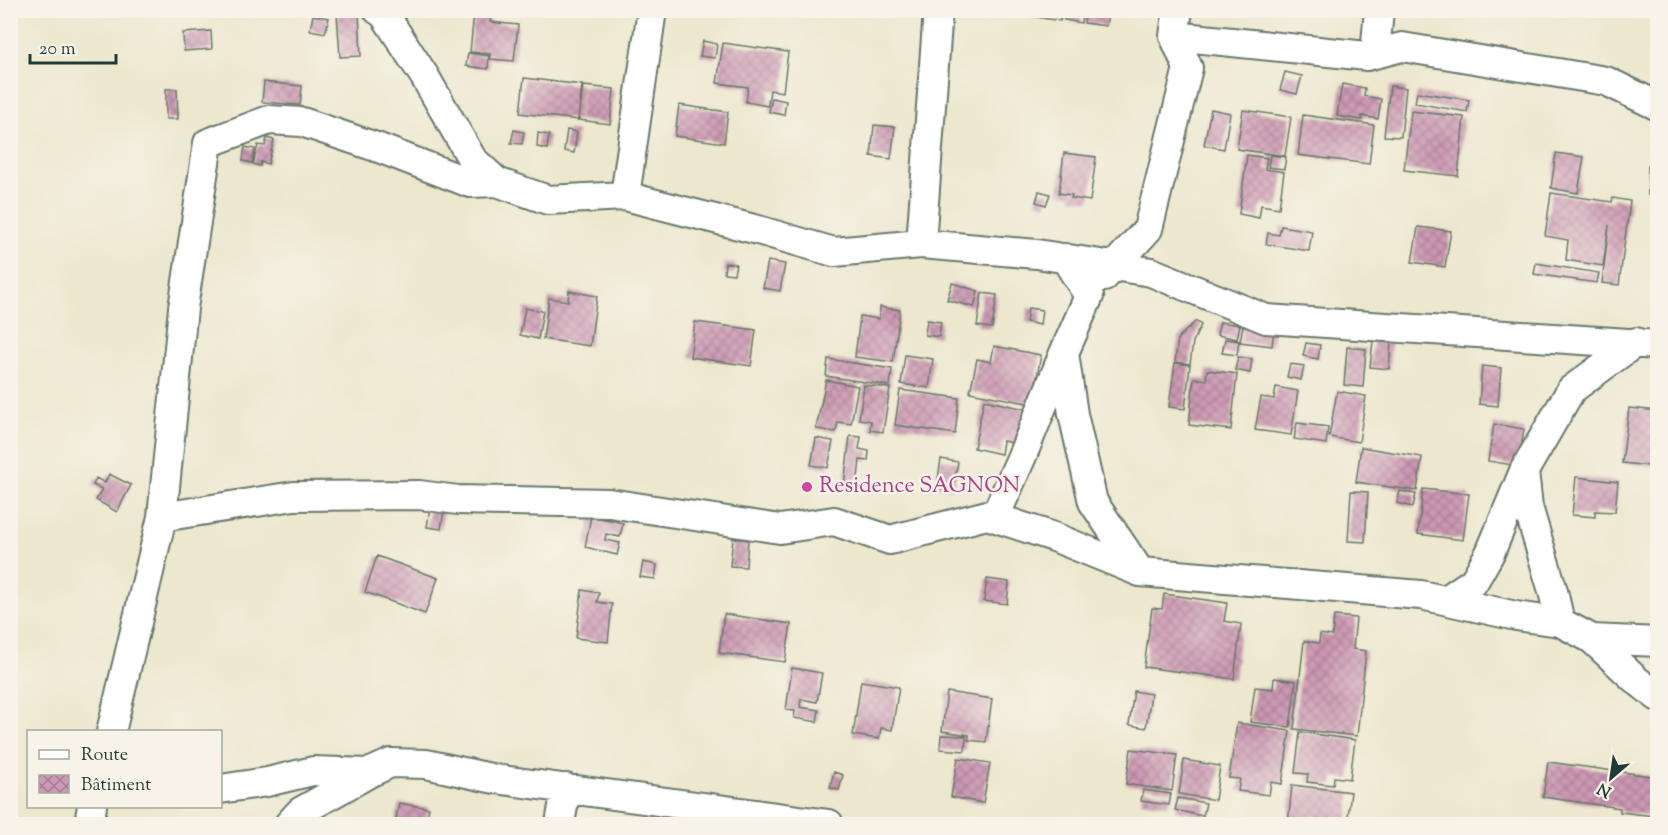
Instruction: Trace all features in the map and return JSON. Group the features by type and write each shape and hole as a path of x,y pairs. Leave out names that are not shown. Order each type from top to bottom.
{"street":[{"path":"625,196 652,10"},
{"path":"921,244 939,10"},
{"path":"1375,54 1379,10"},
{"path":"383,12 425,77 472,159 497,182"},
{"path":"995,517 1089,296 1113,266 1148,229 1188,68 1176,23 1367,56 1402,47 1606,81 1658,106"},
{"path":"111,730 162,517 183,308 208,143 269,120 302,122 379,148 470,183 497,182 548,200 625,196 834,252 921,244 1065,258 1151,272 1266,319 1647,344"},
{"path":"1065,258 1089,296"},
{"path":"1446,600 1474,581 1490,553 1524,471 1572,390 1647,344"},
{"path":"1064,353 1073,414 1093,502 1140,572"},
{"path":"1524,471 1528,507 1560,622"},
{"path":"162,517 294,496 419,495 458,500 609,503 780,529 834,521 890,540 987,515 1054,537 1140,572 1421,595 1516,616 1560,622 1592,639 1658,697"},
{"path":"1592,639 1658,642"},
{"path":"289,825 300,812 391,763 426,764 495,779 829,825"},
{"path":"222,789 267,782 313,771 369,773"},
{"path":"560,825 566,788"},
{"path":"89,825 92,808"},
{"path":"678,825 735,812"}],"building":[{"path":"1025,10 1062,10 1060,21 1024,15"},
{"path":"1065,10 1083,10 1081,23 1064,20"},
{"path":"1086,10 1108,12 1106,26 1084,23"},
{"path":"337,13 359,13 361,56 340,57"},
{"path":"474,13 491,15 490,22 518,25 514,61 490,59 490,54 470,52"},
{"path":"313,15 329,18 325,33 310,30"},
{"path":"211,31 212,49 184,51 183,33"},
{"path":"703,41 717,44 715,58 700,56"},
{"path":"723,43 788,52 783,92 770,90 768,106 746,102 748,87 717,83"},
{"path":"468,53 489,56 488,69 466,66"},
{"path":"1285,72 1302,76 1297,94 1280,90"},
{"path":"524,78 582,85 578,120 520,113"},
{"path":"264,82 302,86 300,105 262,102"},
{"path":"1342,84 1365,88 1364,96 1381,99 1378,119 1362,116 1362,120 1337,116"},
{"path":"583,86 614,89 610,124 579,120"},
{"path":"1390,86 1406,88 1401,137 1384,136"},
{"path":"166,89 177,89 178,119 166,119"},
{"path":"1417,92 1469,100 1467,112 1415,103"},
{"path":"772,98 786,101 784,115 769,112"},
{"path":"679,105 728,112 724,143 675,136"},
{"path":"1211,109 1230,113 1224,149 1204,145"},
{"path":"1243,110 1291,117 1285,156 1237,149"},
{"path":"1411,111 1464,117 1458,176 1404,170"},
{"path":"1303,115 1374,125 1369,164 1298,155"},
{"path":"874,125 895,127 891,159 871,156"},
{"path":"514,130 524,132 522,144 511,143"},
{"path":"567,130 577,132 574,153 564,151"},
{"path":"538,133 549,135 547,149 537,147"},
{"path":"267,138 274,140 268,164 261,162 260,166 253,164 258,145 265,146"},
{"path":"245,147 255,149 252,163 243,161"},
{"path":"1064,153 1096,157 1090,201 1071,198 1072,195 1059,193"},
{"path":"1556,153 1584,157 1578,193 1551,188"},
{"path":"1247,155 1267,158 1265,169 1284,172 1279,208 1261,205 1259,218 1239,214"},
{"path":"1270,155 1286,157 1284,169 1268,167"},
{"path":"1648,166 1658,166 1658,196 1648,195"},
{"path":"1039,191 1050,194 1046,205 1036,202"},
{"path":"1551,193 1612,202 1613,198 1630,201 1619,285 1602,283 1609,225 1603,266 1566,260 1568,240 1545,236"},
{"path":"1281,226 1312,231 1309,251 1266,244 1268,233 1279,235"},
{"path":"1418,227 1451,231 1445,267 1412,262"},
{"path":"768,261 785,264 780,291 763,288"},
{"path":"725,263 736,264 734,274 724,273"},
{"path":"1536,263 1599,273 1597,283 1534,274"},
{"path":"952,283 978,291 974,307 947,300"},
{"path":"569,291 597,296 590,346 543,339 549,298 568,301"},
{"path":"982,293 997,295 992,328 977,326"},
{"path":"880,307 900,310 893,362 855,357 860,316 879,319"},
{"path":"525,308 543,311 538,339 520,335"},
{"path":"1028,308 1042,310 1040,325 1026,322"},
{"path":"927,320 941,322 939,337 925,335"},
{"path":"1196,321 1201,325 1193,342 1190,364 1175,362 1178,338"},
{"path":"695,322 756,330 751,366 690,357"},
{"path":"1220,322 1240,325 1237,339 1217,335"},
{"path":"1243,325 1274,329 1272,346 1240,342"},
{"path":"1225,339 1239,341 1237,355 1222,353"},
{"path":"1373,341 1391,343 1389,369 1370,367"},
{"path":"1306,343 1320,345 1318,359 1303,356"},
{"path":"994,346 1041,355 1032,404 970,392 977,359 991,362"},
{"path":"1347,347 1366,349 1363,387 1344,385"},
{"path":"905,355 933,359 929,388 901,384"},
{"path":"1238,357 1252,359 1250,373 1235,370"},
{"path":"828,359 892,369 890,386 826,376"},
{"path":"1175,363 1190,365 1185,409 1169,407"},
{"path":"1290,364 1304,366 1301,380 1287,377"},
{"path":"1482,366 1501,368 1498,406 1479,404"},
{"path":"1207,370 1237,374 1231,430 1189,425 1194,378 1206,380"},
{"path":"826,380 858,386 851,424 838,422 836,432 816,429"},
{"path":"864,385 890,388 883,432 870,430 871,421 859,419"},
{"path":"1276,387 1298,391 1291,435 1255,430 1261,397 1274,399"},
{"path":"900,390 959,398 955,434 895,425"},
{"path":"1337,391 1366,396 1359,442 1329,437"},
{"path":"984,400 1030,410 1023,445 1003,441 1001,454 974,448"},
{"path":"1629,408 1658,411 1658,467 1622,463"},
{"path":"1297,423 1328,427 1326,444 1294,439"},
{"path":"1494,424 1524,429 1518,466 1488,461"},
{"path":"850,436 861,437 859,449 869,451 868,461 860,460 857,487 844,485"},
{"path":"816,438 833,441 828,468 811,465"},
{"path":"1361,447 1422,457 1417,491 1356,482"},
{"path":"941,459 958,462 953,489 937,486"},
{"path":"109,474 131,485 117,512 96,500 102,489 93,485 96,478 105,483"},
{"path":"1576,477 1618,482 1615,512 1595,511 1595,517 1572,515"},
{"path":"1423,489 1469,494 1463,540 1418,534"},
{"path":"1351,491 1368,492 1365,542 1348,541"},
{"path":"1400,491 1416,494 1413,507 1397,503"},
{"path":"431,502 445,504 441,529 427,527"},
{"path":"591,516 623,523 620,537 606,534 605,540 620,543 617,555 585,547"},
{"path":"733,538 748,540 746,567 730,566"},
{"path":"377,556 438,578 425,614 365,592"},
{"path":"643,562 657,565 655,579 640,577"},
{"path":"987,579 1009,582 1007,604 984,601"},
{"path":"582,590 599,593 597,602 612,604 608,642 576,638"},
{"path":"1164,594 1227,603 1224,621 1241,624 1234,679 1144,667 1152,608 1162,609"},
{"path":"724,614 791,624 785,662 719,653"},
{"path":"1334,616 1356,618 1353,649 1366,651 1357,736 1294,729 1304,641 1319,643 1320,634 1332,636"},
{"path":"792,668 822,673 817,702 801,699 800,707 819,710 817,722 794,718 795,711 786,710"},
{"path":"1274,678 1296,681 1290,727 1250,722 1255,687 1273,689"},
{"path":"861,681 899,687 892,730 881,728 879,739 853,735"},
{"path":"1134,691 1151,694 1146,728 1129,725"},
{"path":"947,692 992,699 986,742 968,740 969,735 942,731"},
{"path":"1237,723 1290,731 1282,784 1271,782 1269,795 1238,791 1240,779 1229,778"},
{"path":"1300,732 1355,740 1350,779 1334,777 1333,785 1307,782 1308,774 1295,773"},
{"path":"941,735 966,736 965,751 940,749"},
{"path":"1131,749 1177,755 1172,791 1126,784"},
{"path":"958,758 990,763 983,803 951,797"},
{"path":"1184,760 1220,766 1215,800 1179,794"},
{"path":"1548,762 1658,777 1658,812 1655,811 1654,816 1620,812 1620,808 1543,797"},
{"path":"834,772 843,775 839,790 830,788"},
{"path":"1292,785 1351,792 1347,824 1288,824"},
{"path":"1143,790 1171,794 1169,805 1141,801"},
{"path":"1178,798 1206,803 1203,816 1175,810"},
{"path":"399,803 429,808 426,824 395,824"},
{"path":"467,819 495,823 495,824 466,824"}],"place":[{"name":"Residence SAGNON","path":"807,487"}]}
